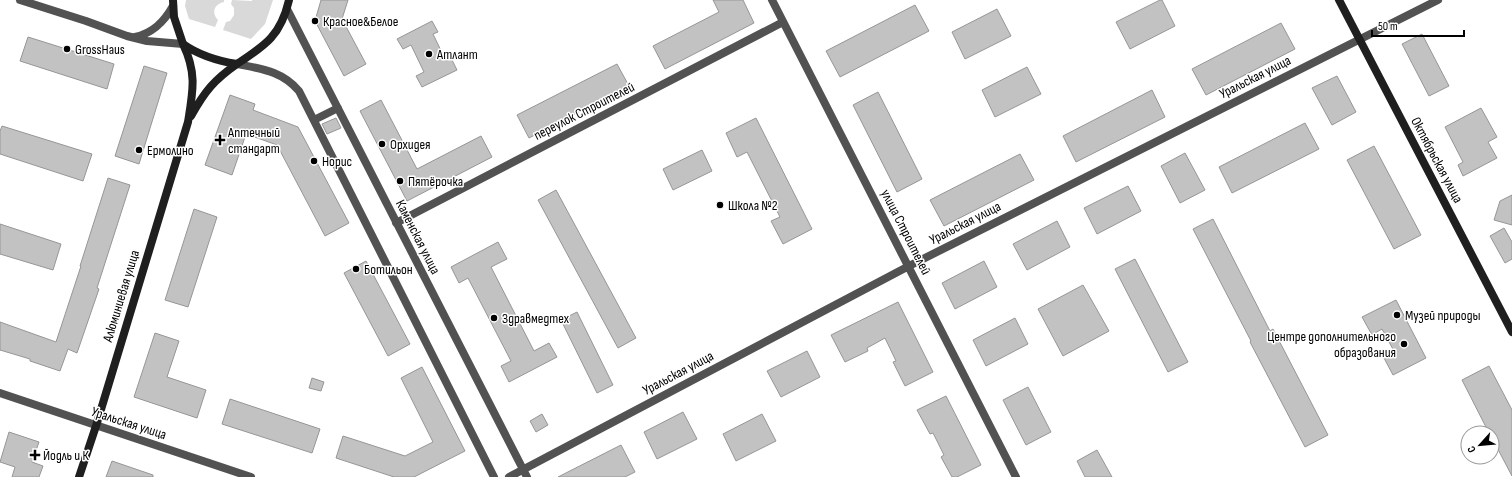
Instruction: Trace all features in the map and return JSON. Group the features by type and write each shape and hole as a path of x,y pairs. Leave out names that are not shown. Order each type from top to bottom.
{"main road":[{"path":"188,122 206,90 225,72 262,47 274,35 287,8 289,0"},
{"name":"Октябрьская улица","path":"1339,0 1512,332"},
{"path":"173,3 174,17 192,65 193,77 188,122"},
{"path":"184,44 204,56 237,64"},
{"name":"Алюминиевая улица","path":"79,477 96,426 188,122"}],"street":[{"path":"20,0 132,38 184,44"},
{"name":"улица Строителей","path":"772,0 1016,477"},
{"name":"Уральская улица","path":"509,477 525,473 909,266 1438,0"},
{"path":"132,38 146,34 154,29 162,22 173,3"},
{"name":"Каменская улица","path":"287,8 525,473"},
{"name":"переулок Строителей","path":"396,223 783,22"},
{"path":"237,64 261,69 285,78 299,91 494,477"},
{"path":"314,120 338,108"},
{"name":"Уральская улица","path":"0,393 251,477"}],"shaded area":[{"path":"186,0 224,0 224,2 216,7 214,12 218,20 215,27 189,19 185,6"},
{"path":"232,0 273,0 265,24 251,39 223,30 226,22 230,21 234,15 234,8 231,4"}],"building":[{"path":"321,0 348,0 342,19 366,64 344,76 315,21"},
{"path":"713,0 743,0 754,23 665,69 653,46 719,12"},
{"path":"1162,0 1175,26 1130,49 1116,22"},
{"path":"915,5 929,31 840,77 826,51"},
{"path":"997,9 1011,36 965,59 952,32"},
{"name":"Атлант","path":"432,21 438,32 433,34 446,61 451,58 457,70 422,87 416,76 424,72 411,45 403,49 397,39"},
{"path":"1281,23 1295,49 1206,95 1192,69"},
{"path":"1422,34 1449,86 1429,96 1402,44"},
{"path":"28,37 114,64 107,89 20,61"},
{"path":"617,64 629,86 529,138 517,115"},
{"path":"144,66 167,73 139,164 115,156"},
{"path":"1027,67 1041,94 995,117 982,90"},
{"path":"1337,76 1356,112 1332,125 1312,88"},
{"path":"1152,90 1165,117 1076,162 1063,136"},
{"path":"878,92 922,179 897,192 853,105"},
{"path":"230,95 255,104 253,110 298,127 349,223 325,236 277,145 246,134 232,175 205,165"},
{"path":"381,100 417,169 481,136 492,157 407,201 360,111"},
{"path":"1481,108 1497,137 1488,142 1497,158 1463,176 1458,165 1463,162 1445,127"},
{"path":"336,118 341,128 327,134 322,124"},
{"path":"756,118 812,229 783,244 771,221 780,217 747,152 737,157 726,133"},
{"path":"1305,123 1319,149 1232,193 1219,167"},
{"path":"2,126 92,154 83,181 0,154 0,131"},
{"path":"1374,146 1421,235 1394,249 1347,160"},
{"path":"702,150 712,171 673,190 663,169"},
{"path":"1185,153 1205,190 1180,203 1161,166"},
{"path":"1020,154 1034,180 944,226 930,200"},
{"path":"108,178 130,185 97,288 99,289 77,353 68,349 60,371 30,361 30,359 0,350 0,322 56,342"},
{"path":"1128,186 1141,211 1097,234 1084,208"},
{"path":"556,190 636,338 618,348 538,200"},
{"path":"1512,195 1512,225 1494,220 1500,201"},
{"path":"194,209 217,217 188,307 165,300"},
{"path":"1213,219 1270,331 1273,329 1328,435 1305,447 1193,229"},
{"path":"1057,221 1070,247 1027,270 1013,244"},
{"path":"0,224 61,244 53,270 0,254"},
{"path":"1504,228 1512,242 1512,259 1505,263 1490,236"},
{"path":"498,242 507,259 491,267 534,351 549,343 557,357 509,382 501,366 511,361 468,278 459,283 451,267"},
{"path":"1135,259 1188,362 1168,372 1115,269"},
{"path":"366,261 410,344 388,356 344,273"},
{"path":"984,261 997,287 955,309 942,283"},
{"path":"1083,285 1109,331 1063,356 1038,309"},
{"name":"Центре дополнительного образования","path":"1396,300 1426,358 1393,375 1384,358 1395,353 1382,329 1372,335 1362,317"},
{"path":"898,302 933,372 905,386 893,362 896,361 885,338 867,348 868,351 845,362 831,335"},
{"path":"577,312 613,385 597,393 561,320"},
{"path":"1015,318 1028,344 986,366 973,340"},
{"path":"155,333 179,341 167,377 206,390 197,418 134,397"},
{"path":"807,351 820,377 781,397 767,371"},
{"path":"1489,366 1512,410 1512,476 1500,453 1500,425 1485,425 1462,380"},
{"path":"422,367 465,451 414,477 394,477 336,458 343,436 405,456 433,442 401,378"},
{"path":"312,378 324,382 321,391 309,388"},
{"path":"1028,387 1051,432 1026,445 1003,400"},
{"path":"946,396 981,465 957,477 952,477 941,457 944,455 933,433 930,434 917,410"},
{"path":"230,399 320,429 312,453 222,424"},
{"path":"683,412 697,439 657,459 644,432"},
{"path":"542,414 548,425 536,432 530,421"},
{"path":"762,414 776,441 736,461 723,434"},
{"path":"9,432 39,442 32,462 43,466 39,477 12,477 15,467 0,462"},
{"path":"621,445 635,472 625,477 558,477"},
{"path":"1097,450 1112,477 1085,477 1077,461"},
{"path":"112,461 153,475 153,477 106,477"}],"place":[{"name":"Красное&Белое","path":"315,21"},
{"name":"GrossHaus","path":"67,49"},
{"name":"Атлант","path":"429,54"},
{"name":"Аптечный стандарт","path":"220,140"},
{"name":"Орхидея","path":"382,144"},
{"name":"Ермолино","path":"139,150"},
{"name":"Норис","path":"314,161"},
{"name":"Пятёрочка","path":"400,181"},
{"name":"Школа №2","path":"720,205"},
{"name":"Ботильон","path":"356,269"},
{"name":"Музей природы","path":"1397,315"},
{"name":"Здравмедтех","path":"494,318"},
{"name":"Центре дополнительного образования","path":"1404,344"},
{"name":"Йодль и К","path":"35,455"}]}
